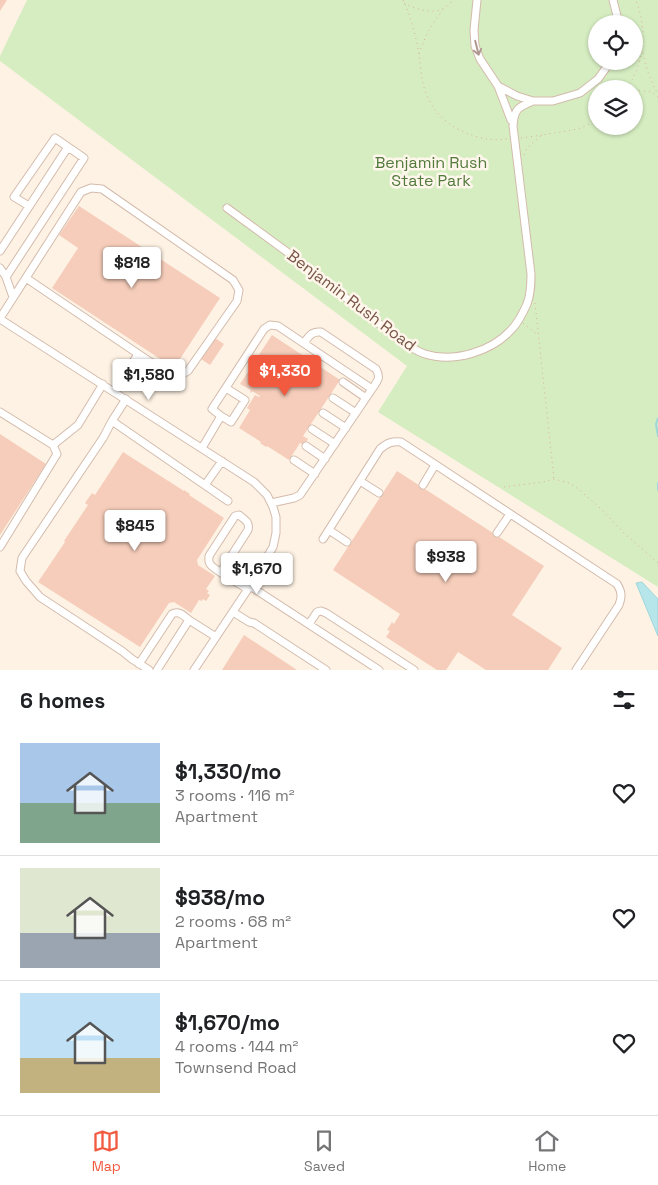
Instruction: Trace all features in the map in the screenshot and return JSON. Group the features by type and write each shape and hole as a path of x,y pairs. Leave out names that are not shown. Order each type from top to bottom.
{"street":[{"name":"Benjamin Rush Road","path":"477,0 474,30 475,46 480,59 498,86 513,126"},
{"path":"613,0 617,15"},
{"name":"Benjamin Rush Road","path":"227,208 298,260 401,341 421,352 442,357 471,354 499,340 510,331 519,320 528,302 531,288 513,114 521,105 533,101 553,100 580,93 598,79 604,70"},
{"name":"Benjamin Rush Road","path":"498,86 533,101"},
{"path":"6,277 84,158 55,138 14,197 29,206"},
{"path":"0,251 68,147"},
{"path":"26,278 168,374 180,375 188,371 237,301 239,290 233,280 102,189 90,188 81,192 0,318 254,482 267,495 276,517 276,533 273,547 249,588 194,670"},
{"path":"0,268 14,297"},
{"path":"226,388 245,400 231,422 212,409 264,329 270,325 278,326 372,389"},
{"path":"271,503 300,495 378,380 379,375 376,369 321,332 311,333 304,343"},
{"path":"114,392 138,354"},
{"path":"343,382 366,398"},
{"path":"53,445 78,425 103,384"},
{"path":"333,398 356,413"},
{"path":"126,400 103,438 22,558 20,571 40,597 149,670"},
{"path":"0,412 53,445 57,454 0,547"},
{"path":"323,412 346,428"},
{"path":"202,448 221,416"},
{"path":"112,421 228,501"},
{"path":"312,428 335,444"},
{"path":"323,539 380,448 394,442 401,442 617,584 621,591 622,599 576,670"},
{"path":"306,446 325,459"},
{"path":"294,460 315,474"},
{"path":"205,485 222,461"},
{"path":"423,485 435,465"},
{"path":"360,481 379,493"},
{"path":"497,533 510,514"},
{"path":"221,572 248,530 247,521 240,515 235,516 209,556 208,561 211,566 221,572 249,588 309,624 379,670"},
{"path":"329,530 347,542"},
{"path":"140,664 172,614 176,612 216,637"},
{"path":"232,612 310,662 326,670"},
{"path":"309,624 317,612 326,613 414,670"},
{"path":"157,670 189,620"},
{"path":"310,662 319,670"}],"path":[{"path":"402,0 414,33 426,94 444,120 475,137 489,140 511,139"},
{"path":"419,55 430,26 443,9 453,0"},
{"path":"636,0 640,15"},
{"path":"404,3 418,10 431,11 443,9"},
{"path":"643,24 643,50 646,67 651,83 658,95"},
{"path":"643,91 658,95"},
{"path":"517,138 578,129 588,125"},
{"path":"523,157 527,148 542,135"},
{"path":"535,304 554,479"},
{"path":"519,320 539,336"},
{"path":"504,487 554,479 569,483 599,507 624,533 658,563"}],"green space":[{"name":"Benjamin Rush State Park","path":"27,0 658,0 658,587 378,412 407,366 0,61 0,56"}],"water":[{"path":"642,582 658,599 658,636 636,583"}],"building":[{"path":"0,0 7,0 0,11"},
{"path":"79,206 220,298 174,368 52,288 78,248 59,235"},
{"path":"272,335 340,380 303,436 308,439 304,445 300,443 289,460 239,428 250,410 247,408 255,395 260,396 252,391 251,393 251,390 240,384"},
{"path":"215,338 224,344 210,365 201,359"},
{"path":"0,434 46,464 0,535"},
{"path":"123,452 184,490 224,518 197,560 198,565 215,576 206,589 210,595 206,601 203,599 202,601 199,600 191,613 174,602 169,603 140,647 38,582 88,505 85,503 92,493 95,495"},
{"path":"397,471 544,566 512,615 562,648 548,670 486,670 458,652 446,670 437,670 386,637 390,631 387,630 392,622 394,624 400,614 333,570"},
{"path":"244,635 297,670 222,670"}],"waterway":[{"path":"658,418 656,424 658,436"},
{"path":"658,483 658,490"}]}
